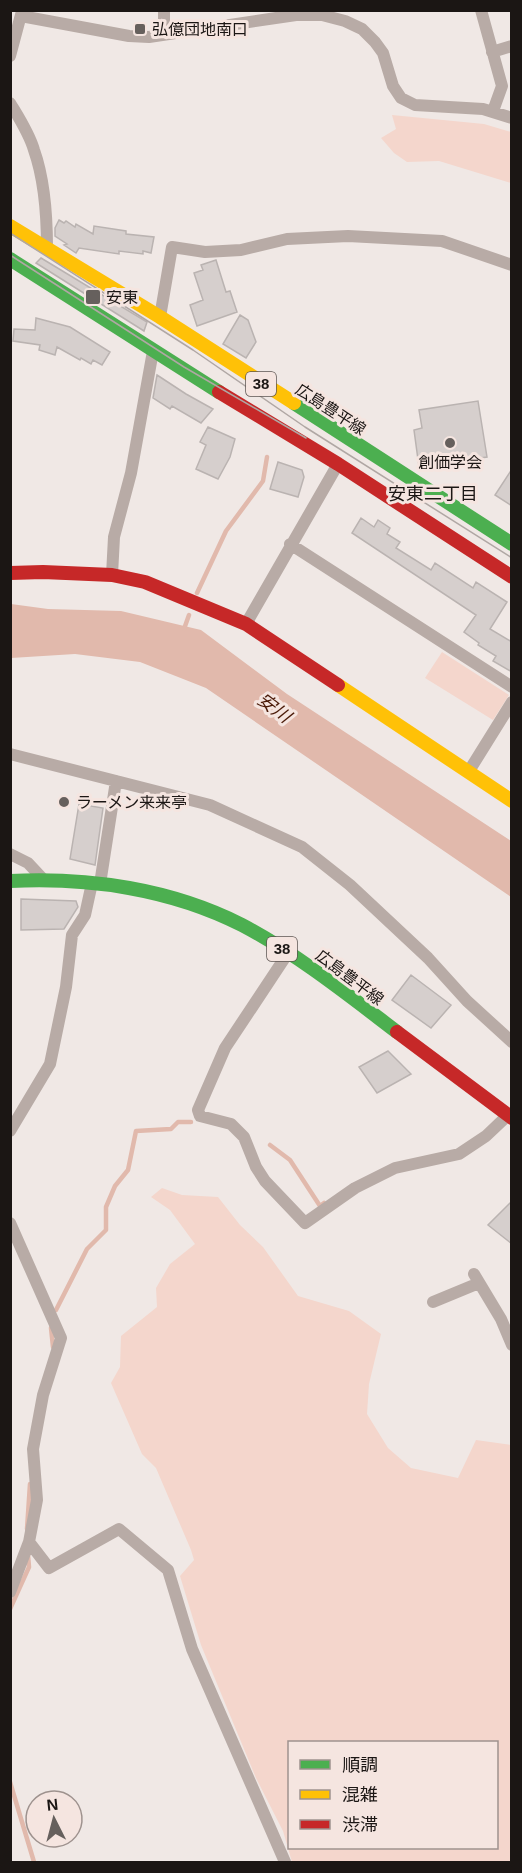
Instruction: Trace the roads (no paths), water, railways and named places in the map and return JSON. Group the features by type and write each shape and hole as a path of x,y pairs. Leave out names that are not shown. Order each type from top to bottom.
{"main road":[{"name":"広島豊平線","path":"10,226 160,317 512,544"},
{"name":"38","path":"10,260 338,464 512,577"},
{"path":"10,573 112,575 146,582 246,624 512,801"},
{"name":"広島豊平線","path":"13,885 42,878 142,890 185,902 239,924 288,952 510,1116"}],"street":[{"path":"164,10 164,35"},
{"path":"481,10 501,86 493,111"},
{"path":"10,56 21,13 129,36 164,35 195,28 296,15 322,15 345,21 362,30 375,42 383,53 393,86 401,98 415,105 483,109 512,118"},
{"path":"492,52 512,46"},
{"path":"10,103 27,131 35,151 43,189 47,248"},
{"path":"160,317 172,247 205,252 241,250 287,239 348,236 442,241 512,265"},
{"path":"112,575 114,537 131,473 153,351"},
{"path":"246,624 338,464"},
{"path":"291,544 512,687"},
{"path":"469,771 512,702"},
{"path":"10,754 210,805 302,846 358,892 428,958 467,1001 512,1042"},
{"path":"10,1131 50,1064 66,987 72,934 85,915 96,883 117,782"},
{"path":"10,854 28,863 42,878"},
{"path":"288,952 225,1048 198,1110 200,1116 231,1124 244,1137 256,1167 265,1181 305,1222 355,1188 396,1168 459,1154 510,1116"},
{"path":"10,1223 61,1338 43,1395 33,1449 37,1500 29,1542 10,1592"},
{"path":"433,1302 477,1279 501,1319 512,1346"},
{"path":"29,1542 49,1568 119,1529 168,1570 192,1649 285,1863"}],"water":[{"name":"安川","path":"11,604 48,609 121,611 201,630 287,694 511,841 511,897 206,688 140,662 75,654 11,658"}],"waterway":[{"path":"197,593 226,531 263,481 267,457"},
{"path":"184,629 189,615"},
{"path":"56,1310 87,1249 106,1230 106,1207 115,1186 128,1170 136,1131 171,1129 178,1122 191,1122"},
{"path":"270,1145 290,1160 320,1206 324,1203"},
{"path":"51,1328 53,1347"},
{"path":"27,1529 30,1484"},
{"path":"10,1609 29,1567 28,1555"},
{"path":"10,1782 34,1862"}],"tram line":[{"path":"10,233 193,350 305,427 512,558"},
{"path":"10,255 184,367 306,438"}],"place":[{"name":"弘億団地南口","path":"140,29"},
{"name":"安東","path":"93,297"},
{"name":"創価学会","path":"450,443"},
{"name":"ラーメン来来亭","path":"64,802"}],"district":[{"name":"安東二丁目","path":"433,494"}]}
